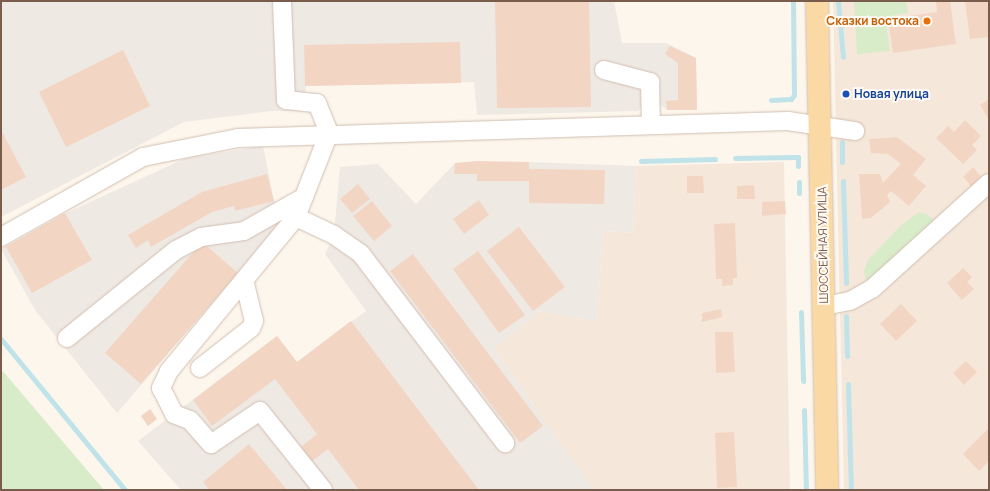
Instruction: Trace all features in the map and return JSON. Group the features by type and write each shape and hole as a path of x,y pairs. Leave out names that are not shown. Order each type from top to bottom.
{"main road":[{"name":"ШОССЕЙНАЯ УЛИЦА","path":"818,1 827,490"}],"street":[{"path":"282,1 286,100 317,103 329,133 296,217 169,371 161,388 162,396 174,414 190,420 211,444 260,411 323,490"},
{"path":"604,70 650,82 651,125"},
{"path":"1,237 143,157 238,138 329,133 788,121 855,131"},
{"path":"824,306 850,301 872,288 989,183"},
{"path":"67,338 180,247 201,237 244,231 304,197"},
{"path":"296,217 334,235 361,254 505,443"},
{"path":"200,368 251,328 254,321 244,280"}],"shaded area":[{"path":"1,1 614,1 622,43 666,43 696,58 697,110 667,110 658,103 643,104 638,111 477,115 474,82 306,86 303,111 271,111 184,122 1,217"},
{"path":"833,1 989,1 989,490 844,490"},
{"path":"263,146 274,201 284,219 117,413 35,310 1,249 66,213 186,158"},
{"path":"529,162 636,166 633,233 603,231 597,321 539,311 494,349 594,490 181,490 138,441 277,336 297,362 366,311 325,254 334,235 340,167 378,164 416,204 455,163"},
{"path":"784,162 790,490 594,490 494,349 539,311 597,321 603,231 633,233 636,166"}],"green space":[{"path":"854,1 906,1 908,13 885,17 890,51 857,54"},
{"path":"919,212 928,215 936,222 866,281 864,270 868,260 901,225"},
{"path":"1,369 104,490 1,490"}],"building":[{"path":"495,1 589,1 591,107 497,108"},
{"path":"936,1 950,1 956,44 893,53 888,19 937,12"},
{"path":"965,1 989,1 989,37 970,39"},
{"path":"460,42 461,83 305,86 304,45"},
{"path":"670,46 696,58 697,110 667,110 666,101 678,100 678,63 665,54"},
{"path":"123,50 150,106 66,147 39,92"},
{"path":"989,99 989,120 980,105"},
{"path":"965,120 981,136 972,145 977,150 963,164 936,138 948,126 954,132"},
{"path":"1,130 26,177 1,190"},
{"path":"897,137 926,159 913,175 926,186 909,206 891,191 887,195 890,202 871,218 862,219 859,174 880,174 883,183 901,164 888,154 871,153 869,139"},
{"path":"477,161 529,162 529,169 605,170 604,204 529,203 529,181 477,181 477,174 454,174 455,163"},
{"path":"973,167 981,177 971,186 963,177"},
{"path":"267,174 274,201 235,211 234,206 212,212 151,247 148,240 136,248 128,235 202,192"},
{"path":"687,176 703,176 704,193 687,193"},
{"path":"358,184 370,199 352,213 340,199"},
{"path":"754,185 755,199 737,199 737,186"},
{"path":"479,200 489,215 464,234 453,219"},
{"path":"372,201 392,226 374,241 353,216"},
{"path":"785,201 786,214 762,216 762,202"},
{"path":"65,213 92,260 32,293 6,247"},
{"path":"735,223 737,278 733,278 733,285 722,286 722,279 716,279 714,224"},
{"path":"519,227 565,287 533,311 487,251"},
{"path":"202,242 238,273 141,384 105,353"},
{"path":"478,251 525,315 499,333 453,269"},
{"path":"413,254 543,426 520,443 390,271"},
{"path":"963,268 972,277 967,282 974,289 962,300 947,283"},
{"path":"901,304 917,321 896,341 880,324"},
{"path":"721,309 722,317 702,322 702,313"},
{"path":"351,321 479,490 359,490 328,449 312,461 301,447 317,434 275,379 212,426 193,400 277,336 297,362"},
{"path":"715,332 733,332 735,372 716,373"},
{"path":"966,361 977,372 964,385 953,373"},
{"path":"150,409 157,419 148,426 141,416"},
{"path":"989,428 989,461 979,471 963,454"},
{"path":"734,432 737,487 717,488 715,433"},
{"path":"249,444 287,490 209,490 203,482"}],"waterway":[{"path":"771,100 791,99 794,95 793,1"},
{"path":"838,1 843,57"},
{"path":"842,142 842,162"},
{"path":"735,158 798,157 798,166"},
{"path":"641,161 715,159"},
{"path":"843,181 846,283"},
{"path":"799,182 799,193"},
{"path":"801,312 803,381"},
{"path":"846,316 847,356"},
{"path":"1,339 125,490"},
{"path":"848,384 851,490"},
{"path":"804,410 806,490"}],"place":[{"name":"Сказки востока","path":"927,21"},
{"name":"Новая улица","path":"846,94"}]}
